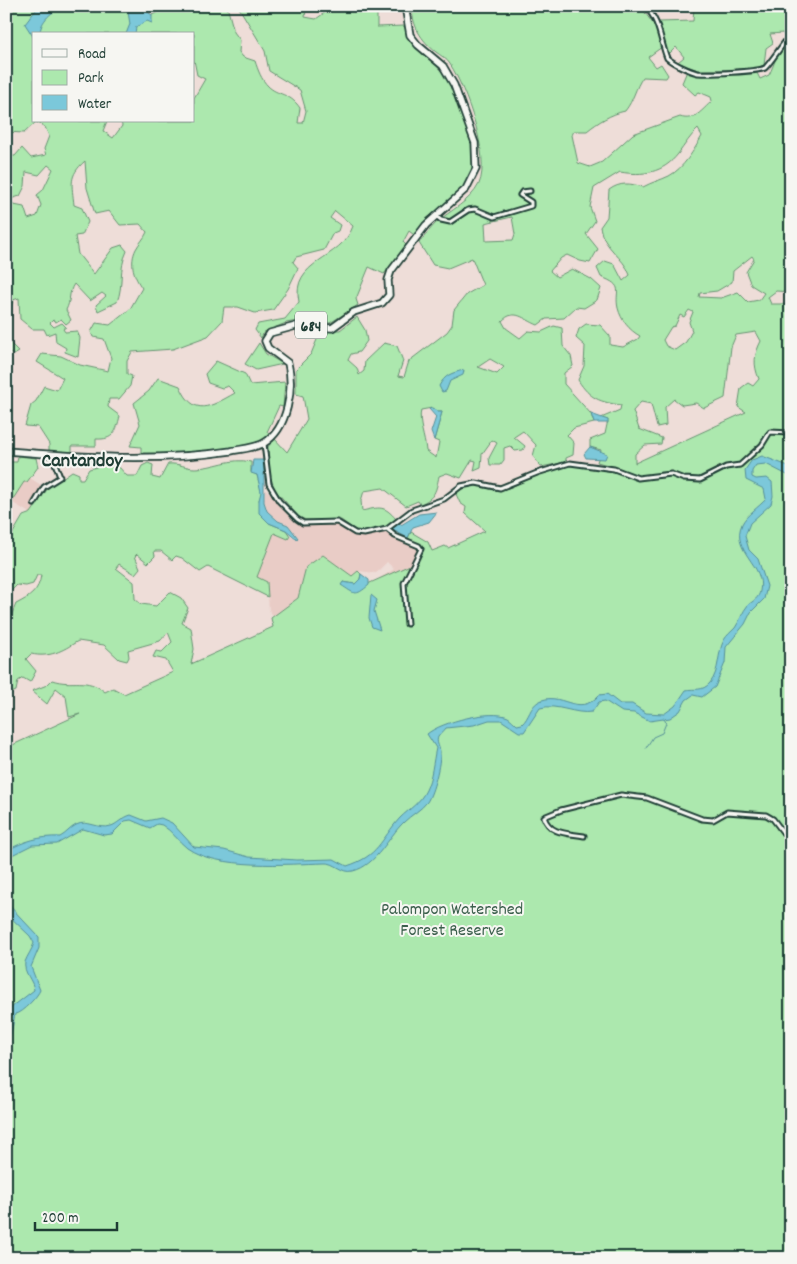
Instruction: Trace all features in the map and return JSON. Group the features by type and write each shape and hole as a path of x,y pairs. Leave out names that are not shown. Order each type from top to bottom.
{"highway":[{"name":"684","path":"264,444 279,427 290,394 288,363 268,348 265,341 266,337 274,331 296,326 332,328 354,312 385,302 389,295 388,280 391,272 435,216 457,199 473,179 477,164 475,143 449,76 443,66 418,45 410,35 405,6"},
{"path":"6,452 52,455 195,456 264,444"}],"street":[{"path":"648,7 661,32 667,58 698,73 755,71 764,68 769,65 778,48 791,34"},
{"path":"435,216 450,222 468,210 475,209 489,217 497,217 532,206 533,204 520,195 522,192 530,191"},
{"path":"264,444 267,459 266,477 272,492 279,502 303,523 337,522 356,533 364,534 387,529 412,510 444,500 461,486 470,483 476,482 500,488 537,472 570,463 614,469 638,478 672,474 684,479 700,480 726,467 740,465 762,445 770,432 791,433"},
{"path":"34,504 44,487 60,477 52,455"},
{"path":"387,529 395,536 419,546 421,550 404,583 407,624"},
{"path":"584,836 553,830 547,826 544,817 562,810 621,795 647,798 702,819 713,820 727,812 766,815 773,819 791,843"}],"shaded area":[{"path":"27,476 47,489 31,514 10,501"},
{"path":"265,490 271,493 303,524 336,523 355,534 365,536 391,529 424,548 421,558 407,581 371,595 380,578 394,569 387,562 376,573 358,571 352,576 323,555 306,567 298,598 274,617 269,610 267,582 257,577 274,532 288,539 290,536 297,539 288,525 278,521 267,511 264,502"}],"green space":[{"path":"6,6 137,6 152,15 158,12 159,6 227,6 234,32 240,40 239,52 243,57 255,61 268,86 296,103 300,108 298,123 303,123 306,111 300,90 269,71 265,51 238,6 321,6 316,10 306,10 305,17 316,19 327,11 352,10 354,6 377,6 377,27 404,26 413,41 448,80 474,145 473,175 458,196 426,219 414,235 409,231 403,242 407,246 384,274 369,267 356,299 358,305 330,323 304,320 286,323 264,332 261,338 255,330 258,324 285,319 299,302 298,288 302,277 309,268 339,246 347,237 353,226 335,211 330,218 340,225 338,231 333,233 324,250 296,257 293,262 298,268 288,289 273,310 255,313 238,307 224,307 222,321 208,336 173,349 132,352 127,361 127,374 132,376 130,386 119,399 109,399 108,407 120,416 113,434 107,438 96,439 96,446 72,446 72,453 49,453 49,444 38,427 25,426 31,405 36,401 44,386 57,390 63,378 37,362 42,354 61,356 80,365 108,371 111,358 104,339 93,337 91,332 96,323 110,325 130,309 142,288 135,275 133,259 136,249 147,232 140,224 120,225 109,211 95,214 87,188 85,161 76,171 72,181 74,205 82,208 88,222 82,235 75,236 78,254 94,274 113,248 122,245 127,251 124,258 117,302 98,311 96,305 106,296 102,293 90,301 74,284 66,310 71,320 66,324 61,319 56,322 53,320 50,323 54,327 62,323 66,327 63,329 65,332 77,331 80,338 78,357 65,352 66,348 56,342 55,332 47,335 44,329 32,329 20,319 19,298 13,300 6,326 6,156 15,156 22,148 31,158 46,155 44,149 49,136 45,127 36,122 24,133 6,132","holes":["48,165 53,169 43,190 37,195 41,205 37,216 28,219 24,207 9,204 7,200 20,196 25,186 26,172 39,175"]},
{"name":"Palompon Watershed Forest Reserve","path":"412,6 640,6 657,29 662,47 648,57 656,67 661,64 668,75 666,78 643,77 625,111 605,119 587,131 574,131 572,135 578,163 590,167 602,162 633,134 680,117 694,117 712,101 711,97 699,92 695,95 682,83 687,71 697,75 757,73 760,79 769,75 778,53 787,42 783,33 770,34 773,43 766,48 764,65 755,69 697,70 678,62 684,57 676,47 668,55 659,22 693,21 694,6 791,6 787,21 791,23 791,292 776,291 768,297 771,304 783,304 791,308 791,1258 6,1258 6,748 80,714 69,717 66,696 56,688 47,704 32,691 47,685 52,680 66,683 92,684 105,692 113,688 124,694 173,672 166,660 153,657 156,651 162,652 172,642 168,632 160,641 128,650 129,657 127,661 119,659 104,645 78,641 56,653 44,655 31,654 26,659 36,671 30,682 23,678 18,681 16,691 6,695 6,614 11,616 16,604 33,593 40,581 41,575 37,575 33,584 26,586 17,585 6,596 6,545 23,516 31,513 48,488 72,471 79,474 79,479 83,479 89,469 104,465 119,467 127,476 137,476 142,466 148,463 153,465 152,477 160,479 168,464 195,468 236,461 251,462 251,472 257,475 262,492 259,500 269,523 286,530 290,536 288,539 274,533 257,577 267,582 268,597 208,567 200,572 182,558 176,556 172,560 161,551 154,551 155,556 148,563 137,554 135,556 140,568 135,574 119,564 116,568 134,582 135,599 141,604 156,606 170,592 181,598 188,608 182,623 191,628 194,649 191,664 273,627 271,618 298,598 306,567 323,555 352,576 358,571 361,574 360,579 355,584 343,582 352,591 419,561 424,548 408,538 411,532 428,542 432,551 445,546 448,548 485,531 465,513 466,507 460,503 456,494 468,486 496,489 507,488 538,473 566,466 596,467 615,472 622,469 597,462 601,450 590,447 590,440 605,434 608,420 601,418 620,410 621,405 596,398 587,392 578,380 584,366 585,346 576,338 579,329 586,324 600,325 610,336 610,345 623,347 640,336 629,328 621,317 617,302 616,286 609,280 601,277 597,268 605,261 614,264 623,281 630,275 605,241 600,227 607,217 609,190 625,184 643,187 674,173 688,158 702,136 698,129 678,154 659,169 637,174 620,172 594,188 590,207 595,221 586,234 598,249 590,263 567,255 561,258 550,271 557,277 572,269 591,279 601,288 597,300 584,308 576,307 564,318 546,319 538,325 515,315 511,315 502,321 506,328 520,338 528,331 541,332 554,326 562,328 563,346 571,356 573,366 564,373 564,384 591,414 594,423 574,428 567,435 574,443 573,455 566,458 566,462 541,467 533,456 536,445 523,431 514,437 525,446 523,450 515,451 510,446 504,448 504,460 500,465 490,465 489,458 497,443 492,440 482,454 481,468 474,471 476,461 472,460 461,478 447,473 439,476 432,496 420,504 418,501 406,506 383,488 364,491 361,501 362,511 381,508 388,511 396,519 387,527 365,532 355,530 341,520 306,520 299,517 275,490 270,476 268,447 274,438 287,452 307,419 303,396 296,394 296,369 311,354 321,330 340,330 357,317 365,330 367,341 359,352 351,354 348,360 357,368 359,375 364,371 365,361 384,343 397,346 403,361 398,376 404,377 409,361 447,332 452,325 454,310 467,294 483,285 472,258 448,268 433,265 419,243 441,218 465,201 475,190 479,184 482,172 482,157 475,123 456,75 449,62 431,47 418,32 412,13","holes":["512,217 515,234 513,240 486,241 485,223","752,256 754,259 746,272 751,285 764,293 759,300 748,302 738,292 721,298 699,297 700,293 717,291 732,282 733,271","689,310 693,312 689,322 692,331 686,342 675,350 666,346 663,340 671,327 675,326 680,315 684,317","756,332 761,341 755,360 759,379 753,386 748,383 741,388 738,407 746,412 635,463 635,454 645,445 661,444 662,438 639,429 633,411 641,402 651,404 657,427 666,425 665,407 674,399 682,405 696,403 704,408 725,398 731,347 736,335","490,359 504,367 497,374 478,367","432,408 442,412 434,440 439,442 436,458 426,451 420,415 421,410"]},
{"path":"6,339 19,352 14,355 10,353 6,366"},
{"path":"259,343 266,354 283,364 256,370 245,364"},
{"path":"216,361 245,374 250,385 285,382 283,407 279,406 267,432 270,435 246,446 208,452 141,453 141,447 130,446 140,424 134,403 149,391 158,378 180,386 185,396 191,403 197,406 210,405 235,393 228,386 222,388 208,383 205,374"},
{"path":"18,456 36,458 38,467 27,482 24,482 13,499 6,503 6,462 17,462"}],"water":[{"path":"39,6 64,6 44,21 40,32 32,32 32,35 25,24"},
{"path":"127,6 137,7 152,15 152,23 147,21 136,27 135,32 127,32 130,24"},
{"path":"464,370 463,375 450,381 446,391 442,392 439,386 446,377 452,373"},
{"path":"432,408 442,412 434,440 431,432 436,417 429,409"},
{"path":"591,414 608,420 608,423 594,423"},
{"path":"590,447 607,454 605,459 586,458 584,454"},
{"path":"762,456 791,467 791,477 766,464 756,465 752,471 752,477 756,479 767,478 772,482 773,496 771,504 750,523 745,536 749,550 758,559 767,586 764,599 751,612 745,624 726,647 725,663 715,687 702,697 693,695 686,700 680,711 670,718 650,721 634,713 622,712 605,701 599,702 592,712 579,712 553,707 540,708 524,732 519,732 501,720 489,720 474,725 446,728 437,739 440,751 439,763 434,785 427,802 398,828 382,850 369,863 353,871 346,871 329,863 254,864 216,860 187,848 162,825 157,824 150,828 131,820 125,821 112,834 104,835 83,829 57,844 32,845 6,858 6,851 19,844 39,838 60,837 80,823 107,827 131,815 146,821 161,818 172,823 194,847 224,850 249,857 297,860 334,859 347,866 358,862 373,852 400,818 424,795 430,780 436,748 427,734 434,729 466,718 490,715 508,717 517,725 522,724 535,704 546,699 584,704 591,702 599,695 607,694 620,704 632,704 646,713 664,714 675,706 686,690 701,689 710,683 715,673 724,640 735,628 748,605 757,597 760,591 758,573 744,550 740,534 744,521 766,499 764,489 746,480 745,470 752,460"},
{"path":"253,460 264,460 264,502 267,511 278,521 288,525 297,539 286,530 269,523 259,513 261,492 257,475 251,473"},
{"path":"437,512 429,522 413,527 408,538 391,529 399,522 401,525 419,514"},
{"path":"361,574 369,580 369,585 358,593 352,592 341,585 343,582 355,584 360,579"},
{"path":"371,595 377,600 374,611 380,630 372,627 369,618"},
{"path":"6,902 39,937 39,948 31,967 40,990 22,1011 15,1014 11,1034 6,1041 9,1015 12,1007 34,990 25,962 34,943 30,936 6,913"}],"waterway":[{"path":"646,748 653,737 662,733 666,723 664,718"}],"district":[{"name":"Cantandoy","path":"82,459"}]}
